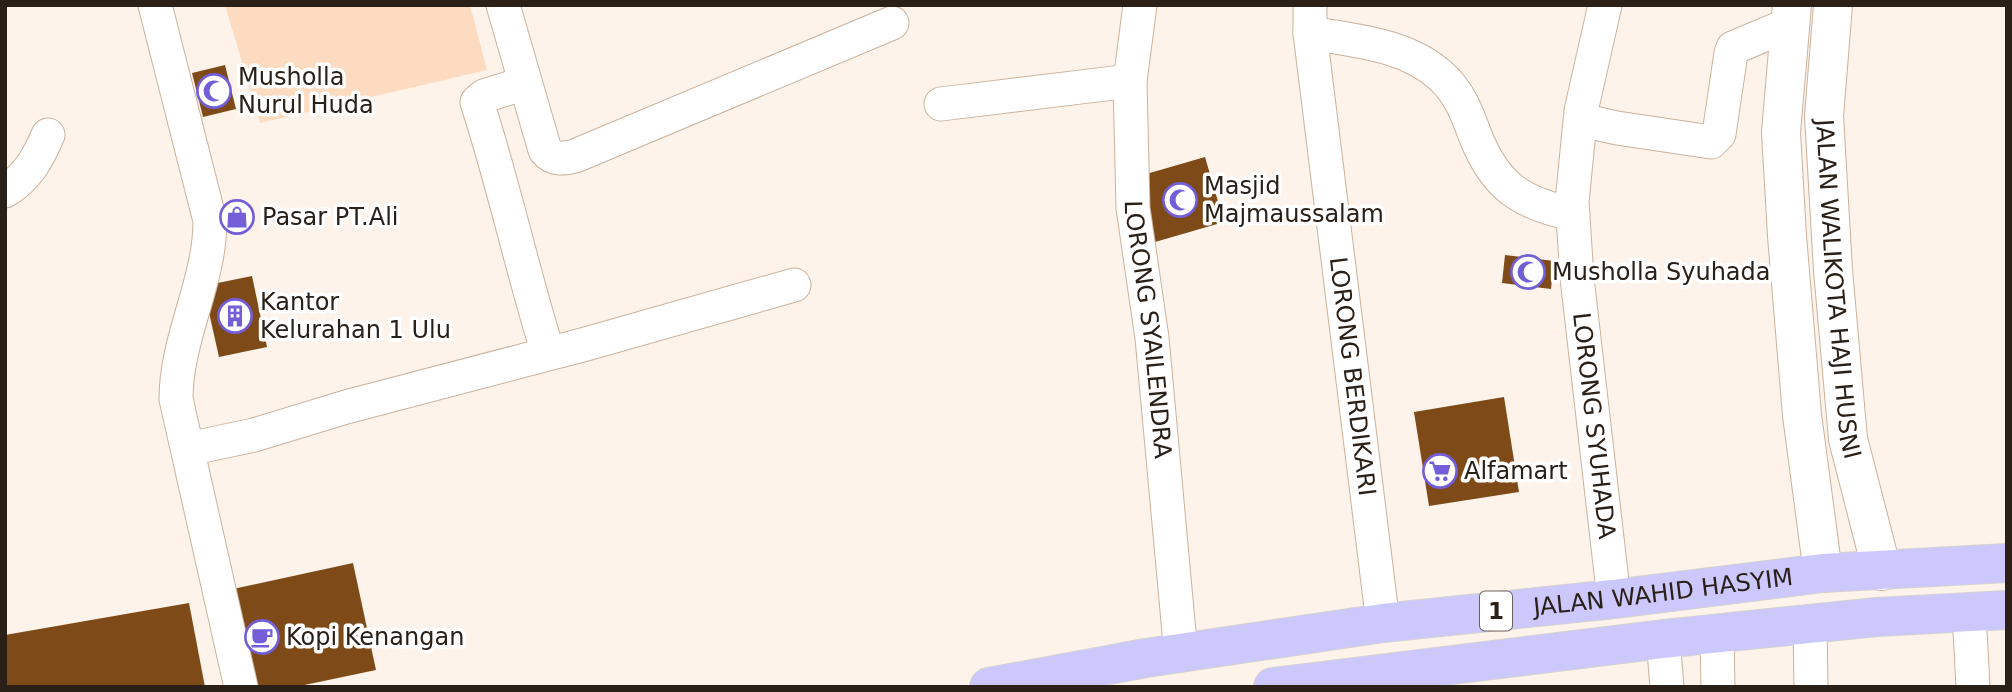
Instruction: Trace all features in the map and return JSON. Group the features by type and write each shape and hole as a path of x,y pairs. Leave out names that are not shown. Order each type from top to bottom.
{"highway":[{"name":"JALAN WAHID HASYIM","path":"989,687 1383,623 1614,599 1823,573 2007,563"},
{"name":"JALAN WAHID HASYIM","path":"1273,687 1381,681 1664,639 1877,617 2007,610"}],"street":[{"path":"155,5 210,222 207,253 177,376 176,399 241,687"},
{"path":"503,5 545,150 554,158 564,159 892,23"},
{"name":"LORONG SYAILENDRA","path":"1140,5 1130,81 1133,208 1152,338 1181,654"},
{"name":"LORONG SYUHADA","path":"1605,5 1581,120 1572,202 1577,278 1614,599"},
{"name":"JALAN WALIKOTA HAJI HUSNI","path":"1833,5 1824,116 1833,270 1848,439 1882,571"},
{"path":"1581,120 1710,142 1719,134 1733,48 1791,14"},
{"name":"JALAN WALIKOTA HAJI HUSNI","path":"1791,14 1781,132 1785,210 1802,415 1823,573"},
{"path":"1310,19 1388,47 1440,75 1456,93 1469,115 1482,150 1500,181 1522,197 1549,209 1573,214"},
{"name":"LORONG BERDIKARI","path":"1310,19 1383,623"},
{"path":"941,104 1130,81"},
{"path":"525,83 484,96 477,102 498,166 522,267 548,353"},
{"path":"5,191 29,172 48,135"},
{"path":"188,449 254,435 346,407 794,285"},
{"path":"1969,612 1973,687"},
{"path":"1810,624 1811,687"},
{"path":"1717,634 1718,687"},
{"path":"1664,639 1667,687"}],"shaded area":[{"path":"225,5 470,5 487,70 260,123"}],"building":[{"name":"Musholla Nurul Huda","path":"225,65 236,109 203,117 192,73"},
{"name":"Masjid Majmaussalam","path":"1205,157 1224,222 1155,242 1136,177"},
{"name":"Musholla Syuhada","path":"1505,255 1554,261 1551,289 1502,283"},
{"name":"Kantor Kelurahan 1 Ulu","path":"252,276 267,347 219,357 203,286"},
{"path":"1504,397 1519,492 1429,506 1414,412"},
{"path":"353,563 376,670 295,687 254,687 233,589"},
{"path":"189,603 205,687 5,687 5,635"}],"place":[{"name":"Musholla Nurul Huda","path":"214,91"},
{"name":"Masjid Majmaussalam","path":"1180,200"},
{"name":"Pasar PT.Ali","path":"237,217"},
{"name":"Musholla Syuhada","path":"1528,272"},
{"name":"Kantor Kelurahan 1 Ulu","path":"235,316"},
{"name":"Alfamart","path":"1440,471"},
{"name":"Kopi Kenangan","path":"262,637"}]}
